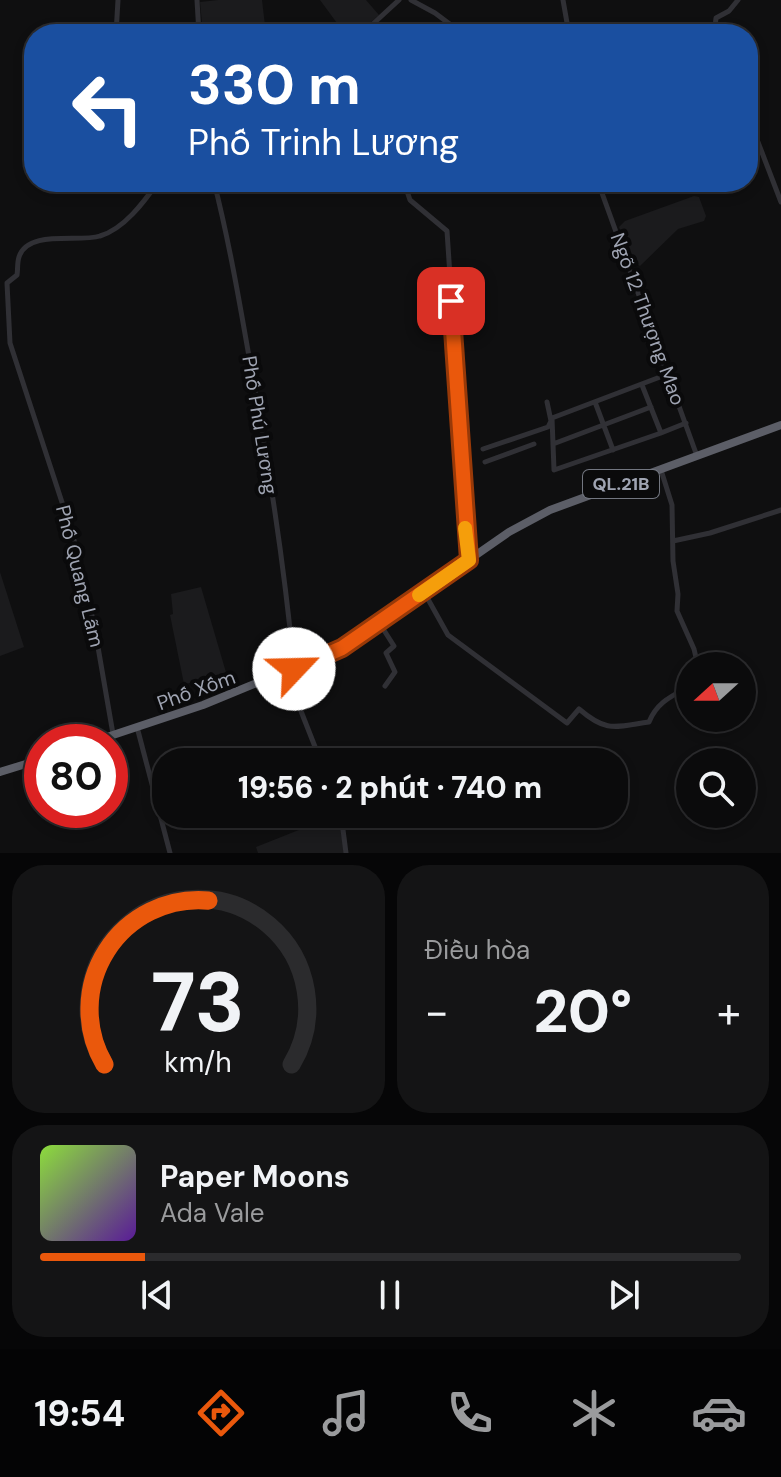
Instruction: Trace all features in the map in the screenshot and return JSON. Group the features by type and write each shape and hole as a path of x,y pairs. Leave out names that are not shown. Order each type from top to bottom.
{"highway":[{"name":"QL.21B","path":"469,560 509,532 550,510 781,425"},
{"name":"Phố Xốm","path":"128,730 203,705 342,648 469,560"},
{"path":"0,772 24,765"}],"street":[{"path":"117,24 118,0"},
{"path":"197,0 198,24"},
{"path":"373,24 399,0"},
{"path":"411,0 450,24"},
{"path":"563,0 567,24"},
{"path":"715,24 716,18 729,11 738,0"},
{"path":"758,142 781,202"},
{"name":"Phố Quang Lãm","path":"111,724 94,624 73,536 8,332 7,283 19,272 18,258 23,251 40,241 89,238 110,232 150,192"},
{"name":"Phố Phú Lương","path":"217,192 230,245 261,425 289,612 290,671 316,748"},
{"path":"407,192 410,200 447,231 469,560"},
{"name":"Ngõ 12 Thượng Mao","path":"602,192 697,456"},
{"path":"483,449 548,427 552,418 668,374"},
{"path":"642,385 661,433"},
{"path":"547,402 554,470 686,423"},
{"path":"595,402 613,450"},
{"path":"553,444 651,407"},
{"path":"485,462 534,444"},
{"path":"661,469 672,505 677,611 695,652"},
{"path":"673,541 710,533 781,510"},
{"path":"424,592 448,635 567,723 579,709 591,719 613,729 649,722 654,709 676,694"},
{"path":"380,624 394,646 386,653 395,672 385,686"},
{"path":"137,727 170,853"},
{"path":"343,828 346,853"}],"shaded area":[{"path":"262,0 265,24 202,24 200,2"},
{"path":"320,0 366,0 379,15 369,24 338,24"},
{"path":"694,196 699,197 706,216 704,221 678,229 640,266 635,263 619,227 625,221"},
{"path":"0,572 24,647 0,656"},
{"path":"201,587 230,686 206,695 202,681 184,684 170,615 173,614 171,594"},
{"path":"304,828 342,828 344,853 258,853 256,847"}],"slow traffic":[{"path":"419,595 469,560 465,528"}],"route":[{"path":"294,669 342,648 469,560 451,301"}]}
